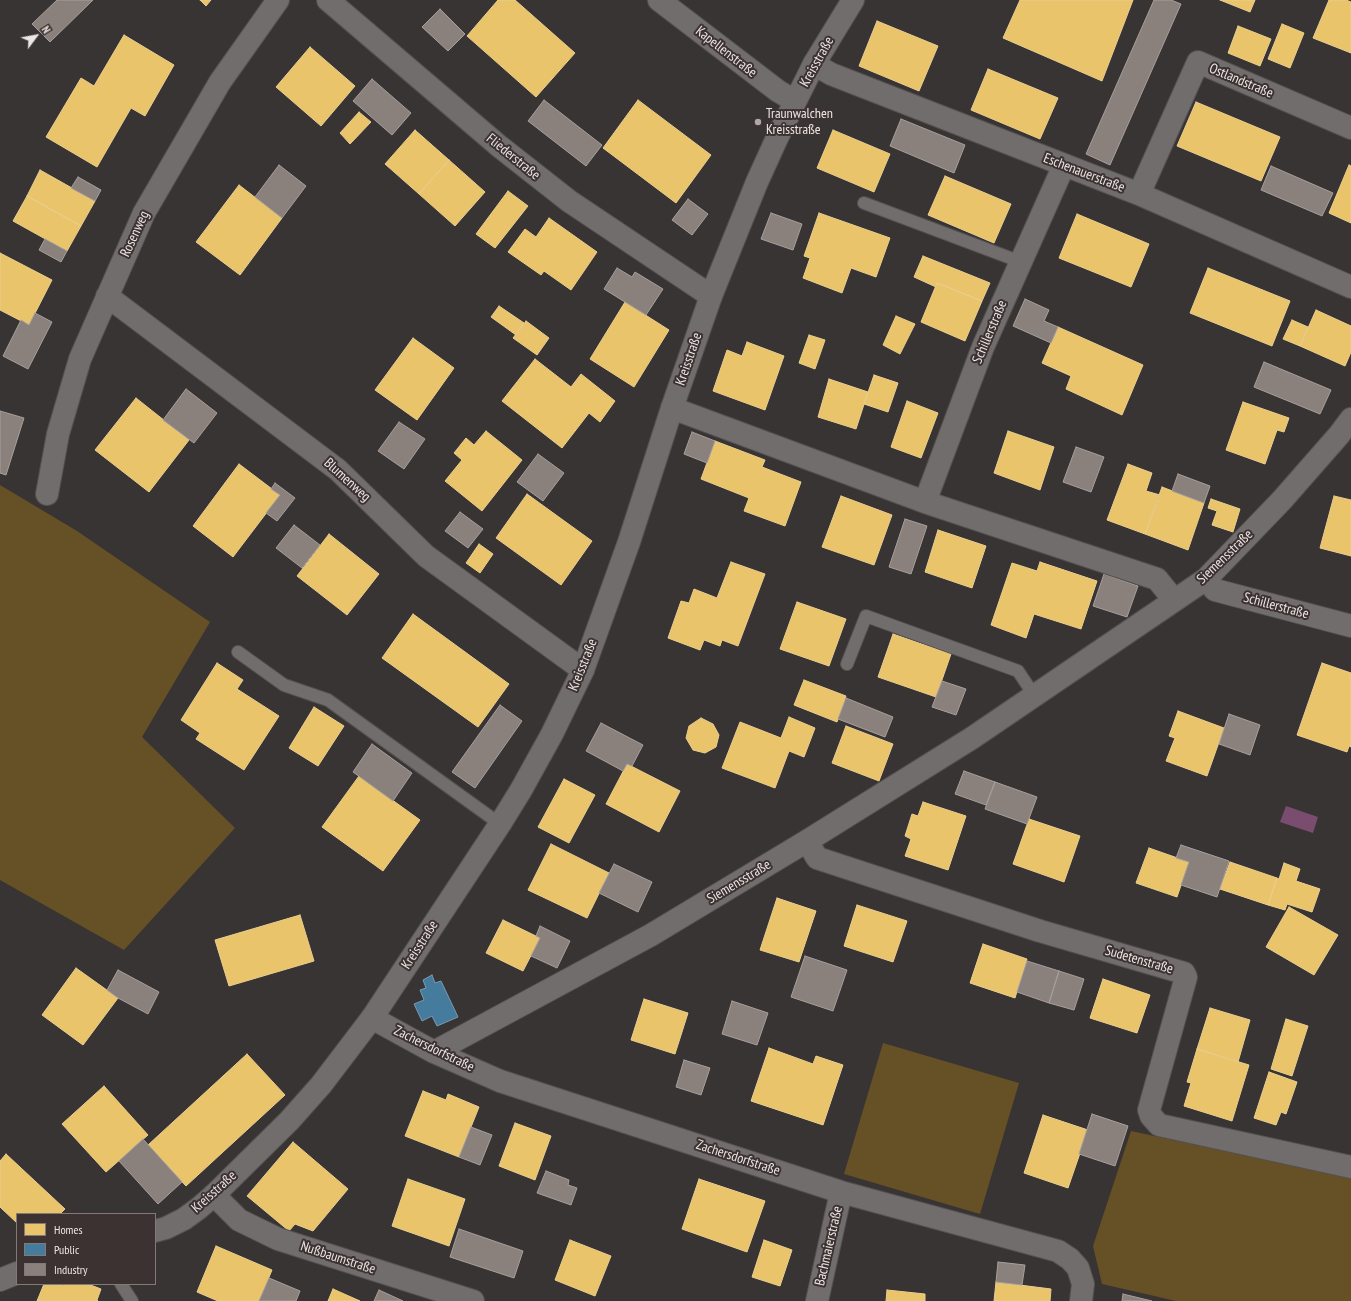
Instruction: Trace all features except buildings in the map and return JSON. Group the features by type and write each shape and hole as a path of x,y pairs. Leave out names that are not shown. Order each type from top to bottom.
{"street":[{"name":"Rosenweg","path":"47,494 58,434 80,359 144,213 220,82 278,0"},
{"name":"Fliederstraße","path":"328,0 499,146 563,197 711,296"},
{"name":"Kapellenstraße","path":"659,0 778,92 795,101"},
{"name":"Kreisstraße","path":"156,1231 166,1228 184,1218 214,1195 289,1120 321,1085 372,1018 521,790 552,734 583,670 629,542 672,408 711,296 757,182 814,64 853,0"},
{"name":"Ostlandstraße","path":"1139,194 1198,62 1351,128"},
{"name":"Eschenauerstraße","path":"814,64 831,74 1139,194 1351,287"},
{"name":"Schillerstraße","path":"925,502 983,347 1064,165"},
{"name":"Blumenweg","path":"107,296 338,470 426,556 583,670"},
{"path":"672,408 925,502 1157,579 1174,600"},
{"name":"Siemensstraße","path":"434,1052 651,935 807,841 972,738 1206,579 1282,500 1339,435 1351,419"},
{"name":"Schillerstraße","path":"1206,579 1214,590 1351,626"},
{"name":"Sudetenstraße","path":"807,841 817,858 1040,931 1184,973 1186,977 1149,1110 1151,1116 1159,1125 1351,1167"},
{"name":"Zachersdorfstraße","path":"372,1018 434,1052 500,1081 841,1192 1058,1251 1070,1259 1078,1268 1083,1284 1081,1301"},
{"name":"Bachmaierstraße","path":"817,1301 841,1192"},
{"name":"Nußbaumstraße","path":"214,1195 239,1220 278,1239 473,1301"},
{"path":"0,1280 16,1273"}],"lane":[{"path":"864,203 1021,262"},
{"path":"847,664 866,616 1018,671 1034,695"},
{"path":"238,652 284,685 328,700 500,824"},
{"path":"122,1285 132,1301"}],"shaded area":[{"path":"0,485 77,531 210,622 142,737 235,828 124,950 0,880"},
{"path":"1286,806 1318,817 1313,833 1280,822"},
{"path":"883,1043 1019,1083 980,1214 844,1174"},
{"path":"1131,1131 1351,1178 1351,1301 1176,1301 1102,1284 1093,1246"}],"place":[{"name":"Traunwalchen Kreisstraße","path":"758,122"}]}
